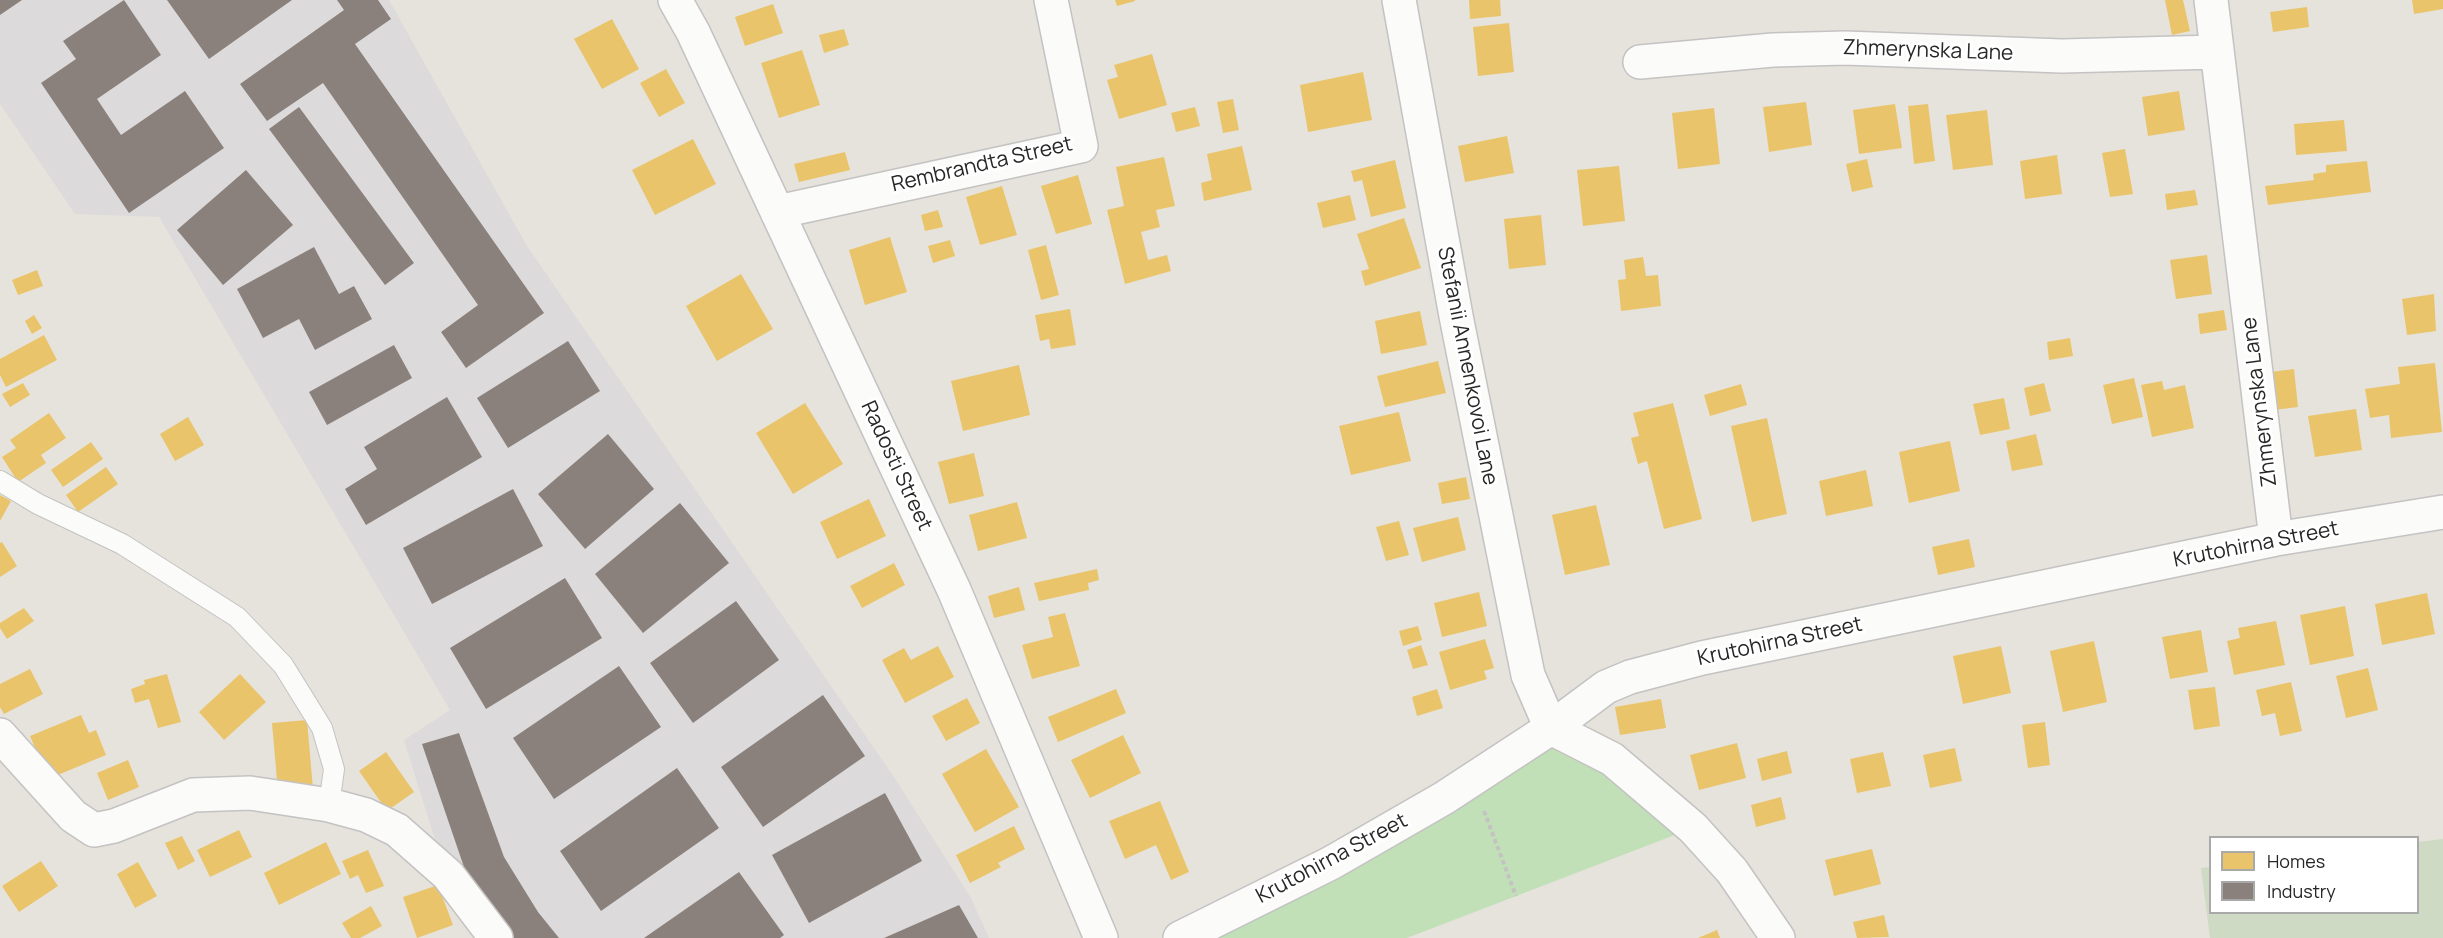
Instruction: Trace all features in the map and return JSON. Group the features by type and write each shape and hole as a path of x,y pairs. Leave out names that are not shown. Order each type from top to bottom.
{"street":[{"name":"Radosti Street","path":"675,0 693,32 954,590 1101,938"},
{"name":"Rembrandta Street","path":"777,212 1082,146 1051,0"},
{"name":"Stefanii Annenkovoi Lane","path":"1399,0 1456,316 1528,675 1551,728"},
{"name":"Zhmerynska Lane","path":"2211,0 2276,539"},
{"name":"Zhmerynska Lane","path":"1640,62 1773,50 1845,48 2062,56 2216,52"},
{"name":"Krutohirna Street","path":"1180,938 1341,857 1473,779 1551,728 1606,687 1630,677 1702,658 2276,539 2443,512"},
{"path":"1551,728 1611,759 1646,786 1692,828 1732,871 1779,938"},
{"path":"0,735 73,816 94,830 114,826 193,795 250,793 329,805 366,815 397,830 448,875 496,938"}],"lane":[{"path":"0,481 38,504 122,544 237,617 283,665 322,728 334,769 329,805"}],"path":[{"path":"1473,779 1516,896"}],"shaded area":[{"path":"0,0 389,0 527,246 894,777 971,898 989,938 485,938 449,885 404,740 450,710 159,217 75,214 0,104"}],"green space":[{"path":"1551,728 1693,828 1407,938 1180,938"},
{"path":"2443,839 2443,938 2210,938 2201,868 2209,867 2209,914 2419,914 2419,842"}],"building: Homes":[{"path":"1115,0 1135,0 1135,1 1117,6"},
{"path":"1469,0 1500,0 1501,16 1470,19"},
{"path":"2165,0 2183,0 2190,31 2172,35"},
{"path":"2412,0 2443,0 2443,9 2414,14"},
{"path":"773,4 783,33 745,46 735,17"},
{"path":"2307,7 2309,27 2273,32 2270,12"},
{"path":"612,19 639,69 602,89 574,39"},
{"path":"1509,23 1514,72 1478,76 1473,27"},
{"path":"844,29 849,45 824,53 819,35"},
{"path":"802,50 820,105 779,118 761,63"},
{"path":"1152,54 1167,105 1119,119 1107,80 1118,77 1114,65"},
{"path":"666,69 685,103 659,117 640,83"},
{"path":"1363,72 1372,120 1308,132 1300,85"},
{"path":"2179,91 2185,130 2148,136 2142,97"},
{"path":"1233,99 1239,130 1223,133 1217,102"},
{"path":"1806,102 1812,145 1769,152 1763,107"},
{"path":"1895,104 1902,148 1859,154 1853,110"},
{"path":"1928,104 1935,161 1914,164 1908,106"},
{"path":"1195,107 1200,126 1176,132 1171,113"},
{"path":"1714,108 1720,164 1678,169 1672,113"},
{"path":"1987,110 1993,165 1953,170 1946,115"},
{"path":"2344,120 2347,151 2296,155 2294,124"},
{"path":"1507,136 1514,173 1465,182 1458,146"},
{"path":"693,139 716,184 655,215 632,170"},
{"path":"1242,146 1252,190 1204,201 1201,183 1212,180 1207,154"},
{"path":"2125,149 2133,194 2110,197 2102,153"},
{"path":"845,152 850,170 799,182 794,164"},
{"path":"2057,155 2062,194 2025,199 2020,161"},
{"path":"1164,157 1175,206 1156,210 1160,227 1141,232 1148,260 1167,255 1171,271 1125,284 1107,210 1124,206 1116,167"},
{"path":"1867,159 1873,187 1852,192 1846,164"},
{"path":"1395,160 1406,208 1371,217 1362,180 1354,182 1351,171"},
{"path":"2367,161 2371,192 2268,205 2265,186 2314,180 2313,174 2326,172 2326,165"},
{"path":"1619,166 1625,221 1583,226 1577,170"},
{"path":"1078,175 1092,224 1056,234 1041,186"},
{"path":"1002,186 1017,235 980,245 966,197"},
{"path":"2195,190 2198,205 2167,210 2165,194"},
{"path":"1350,195 1356,220 1323,228 1317,203"},
{"path":"938,210 943,227 925,231 921,215"},
{"path":"1541,215 1546,265 1509,269 1504,219"},
{"path":"1404,218 1421,268 1365,286 1361,271 1369,269 1357,234"},
{"path":"890,237 907,292 865,305 849,250"},
{"path":"950,240 955,256 933,263 928,246"},
{"path":"1046,245 1059,295 1041,300 1028,250"},
{"path":"2207,255 2212,294 2176,299 2170,260"},
{"path":"1643,257 1646,276 1658,275 1661,306 1621,311 1618,280 1626,279 1624,260"},
{"path":"37,270 43,286 18,295 12,280"},
{"path":"741,274 773,329 717,361 686,306"},
{"path":"2434,294 2436,331 2407,335 2402,299"},
{"path":"1070,309 1076,345 1051,349 1049,339 1040,341 1035,315"},
{"path":"2224,310 2227,330 2200,334 2198,314"},
{"path":"1420,311 1427,345 1381,354 1375,321"},
{"path":"34,315 42,328 32,334 25,321"},
{"path":"44,335 57,360 6,387 0,375 0,359"},
{"path":"2070,338 2073,356 2049,360 2047,342"},
{"path":"1438,361 1446,393 1385,407 1377,376"},
{"path":"2435,363 2442,432 2391,438 2389,415 2370,418 2365,389 2400,384 2398,367"},
{"path":"1019,365 1030,415 963,431 951,381"},
{"path":"2294,369 2298,407 2274,410 2270,372"},
{"path":"2134,378 2143,417 2112,424 2103,385"},
{"path":"2162,381 2164,390 2185,385 2194,428 2152,437 2141,385"},
{"path":"23,383 30,395 10,407 2,394"},
{"path":"2044,383 2051,411 2030,416 2024,388"},
{"path":"1741,384 1747,405 1710,416 1704,395"},
{"path":"2004,398 2010,429 1980,435 1973,404"},
{"path":"805,403 843,464 793,494 756,433"},
{"path":"1673,403 1702,519 1664,529 1647,461 1638,464 1631,438 1639,436 1633,413"},
{"path":"2356,409 2362,450 2315,457 2308,416"},
{"path":"1399,412 1411,461 1351,475 1339,426"},
{"path":"49,413 66,438 41,455 46,463 18,482 2,457 16,448 10,440"},
{"path":"188,417 204,445 175,461 160,434"},
{"path":"1767,418 1787,514 1752,522 1731,426"},
{"path":"2036,434 2043,465 2012,471 2006,441"},
{"path":"1950,441 1960,491 1909,503 1899,452"},
{"path":"91,442 103,459 63,487 51,470"},
{"path":"974,453 984,496 949,504 938,462"},
{"path":"106,467 118,484 78,512 66,495"},
{"path":"1866,470 1873,506 1826,516 1819,481"},
{"path":"1466,477 1470,499 1442,504 1438,483"},
{"path":"0,495 11,501 0,521"},
{"path":"869,499 886,536 837,559 820,522"},
{"path":"1017,502 1027,538 978,551 969,515"},
{"path":"1596,505 1610,565 1565,575 1552,515"},
{"path":"1458,517 1466,550 1422,562 1413,528"},
{"path":"1399,521 1409,555 1386,561 1376,527"},
{"path":"1969,539 1975,567 1938,575 1932,547"},
{"path":"2,542 17,566 0,577 0,543"},
{"path":"894,563 905,585 862,608 850,586"},
{"path":"1097,569 1099,580 1088,583 1089,590 1039,601 1034,583"},
{"path":"1019,587 1025,610 994,618 988,596"},
{"path":"1479,592 1487,626 1442,637 1434,603"},
{"path":"2427,593 2435,634 2382,645 2375,604"},
{"path":"2345,606 2354,656 2310,665 2300,615"},
{"path":"24,608 34,621 7,639 0,628 0,623"},
{"path":"1065,613 1080,666 1032,679 1022,645 1053,637 1048,617"},
{"path":"2276,621 2285,665 2234,675 2227,641 2240,638 2238,628"},
{"path":"1418,626 1422,640 1403,646 1399,631"},
{"path":"2201,630 2208,672 2170,679 2162,637"},
{"path":"1485,639 1494,668 1484,671 1487,679 1450,690 1439,652"},
{"path":"2094,641 2107,702 2063,712 2050,651"},
{"path":"1421,645 1428,665 1413,669 1407,650"},
{"path":"938,646 954,677 905,703 882,660 904,648 911,660"},
{"path":"2001,646 2011,693 1963,704 1953,656"},
{"path":"2368,668 2378,710 2346,718 2336,676"},
{"path":"30,669 43,694 4,714 0,707 0,684"},
{"path":"167,674 181,722 158,728 149,699 135,703 131,689 145,684 144,680"},
{"path":"240,674 266,702 224,740 199,712"},
{"path":"2291,682 2302,731 2280,736 2275,713 2262,716 2256,690"},
{"path":"2215,687 2220,726 2194,730 2188,690"},
{"path":"1116,689 1126,713 1058,742 1048,717"},
{"path":"1437,689 1443,708 1417,716 1412,697"},
{"path":"967,698 980,723 946,741 932,716"},
{"path":"1661,699 1666,728 1620,735 1615,707"},
{"path":"81,715 89,733 96,730 106,755 48,779 30,736"},
{"path":"307,720 313,789 278,792 272,723"},
{"path":"2045,722 2050,765 2028,768 2022,725"},
{"path":"1123,735 1141,773 1090,798 1071,760"},
{"path":"1737,743 1746,778 1699,790 1690,755"},
{"path":"1955,748 1962,781 1930,788 1923,755"},
{"path":"986,749 1019,807 975,832 942,774"},
{"path":"1787,751 1792,773 1762,781 1757,759"},
{"path":"386,752 414,792 387,811 359,771"},
{"path":"1883,752 1891,786 1857,793 1850,759"},
{"path":"128,760 139,787 108,800 97,773"},
{"path":"1781,797 1786,819 1756,827 1751,805"},
{"path":"1160,801 1189,872 1171,880 1156,845 1125,859 1109,821"},
{"path":"1014,826 1025,849 998,863 1001,867 970,883 956,855"},
{"path":"239,830 252,857 210,877 197,850"},
{"path":"182,836 195,861 178,870 165,843"},
{"path":"326,842 341,874 279,905 264,873"},
{"path":"1872,849 1881,884 1834,896 1825,860"},
{"path":"368,850 384,886 366,893 358,875 350,879 342,861"},
{"path":"41,861 58,886 19,912 2,886"},
{"path":"138,862 157,896 135,908 117,874"},
{"path":"438,885 453,925 417,938 403,897"},
{"path":"371,906 382,926 360,938 351,938 342,923"},
{"path":"1884,915 1889,937 1857,938 1853,922"},
{"path":"1717,930 1720,938 1698,938"}],"building: Industry":[{"path":"0,0 22,0 0,15"},
{"path":"124,0 161,55 97,99 121,135 185,91 224,148 129,213 41,83 76,59 63,41"},
{"path":"167,0 292,0 209,59"},
{"path":"337,0 378,0 391,19 355,44 544,313 466,368 441,332 478,305 323,83 267,121 240,84 344,10"},
{"path":"299,107 414,263 385,285 269,129"},
{"path":"246,170 293,225 223,285 177,230"},
{"path":"314,247 339,294 354,286 372,319 315,350 299,319 263,338 237,289"},
{"path":"568,341 600,391 508,448 477,398"},
{"path":"394,345 412,378 327,425 309,392"},
{"path":"447,397 482,457 366,525 345,489 377,469 364,447"},
{"path":"608,434 654,489 585,549 538,494"},
{"path":"513,489 543,546 432,604 403,548"},
{"path":"680,503 729,563 643,633 595,574"},
{"path":"565,578 602,638 486,709 450,648"},
{"path":"736,601 779,660 693,723 650,663"},
{"path":"619,666 661,727 554,799 513,738"},
{"path":"823,695 865,756 763,827 721,767"},
{"path":"459,733 504,857 538,912 559,938 508,938 465,870 422,744"},
{"path":"677,768 719,828 601,911 560,851"},
{"path":"885,793 922,861 809,923 772,855"},
{"path":"739,872 784,935 780,938 644,938"},
{"path":"959,905 978,938 884,938"}]}
